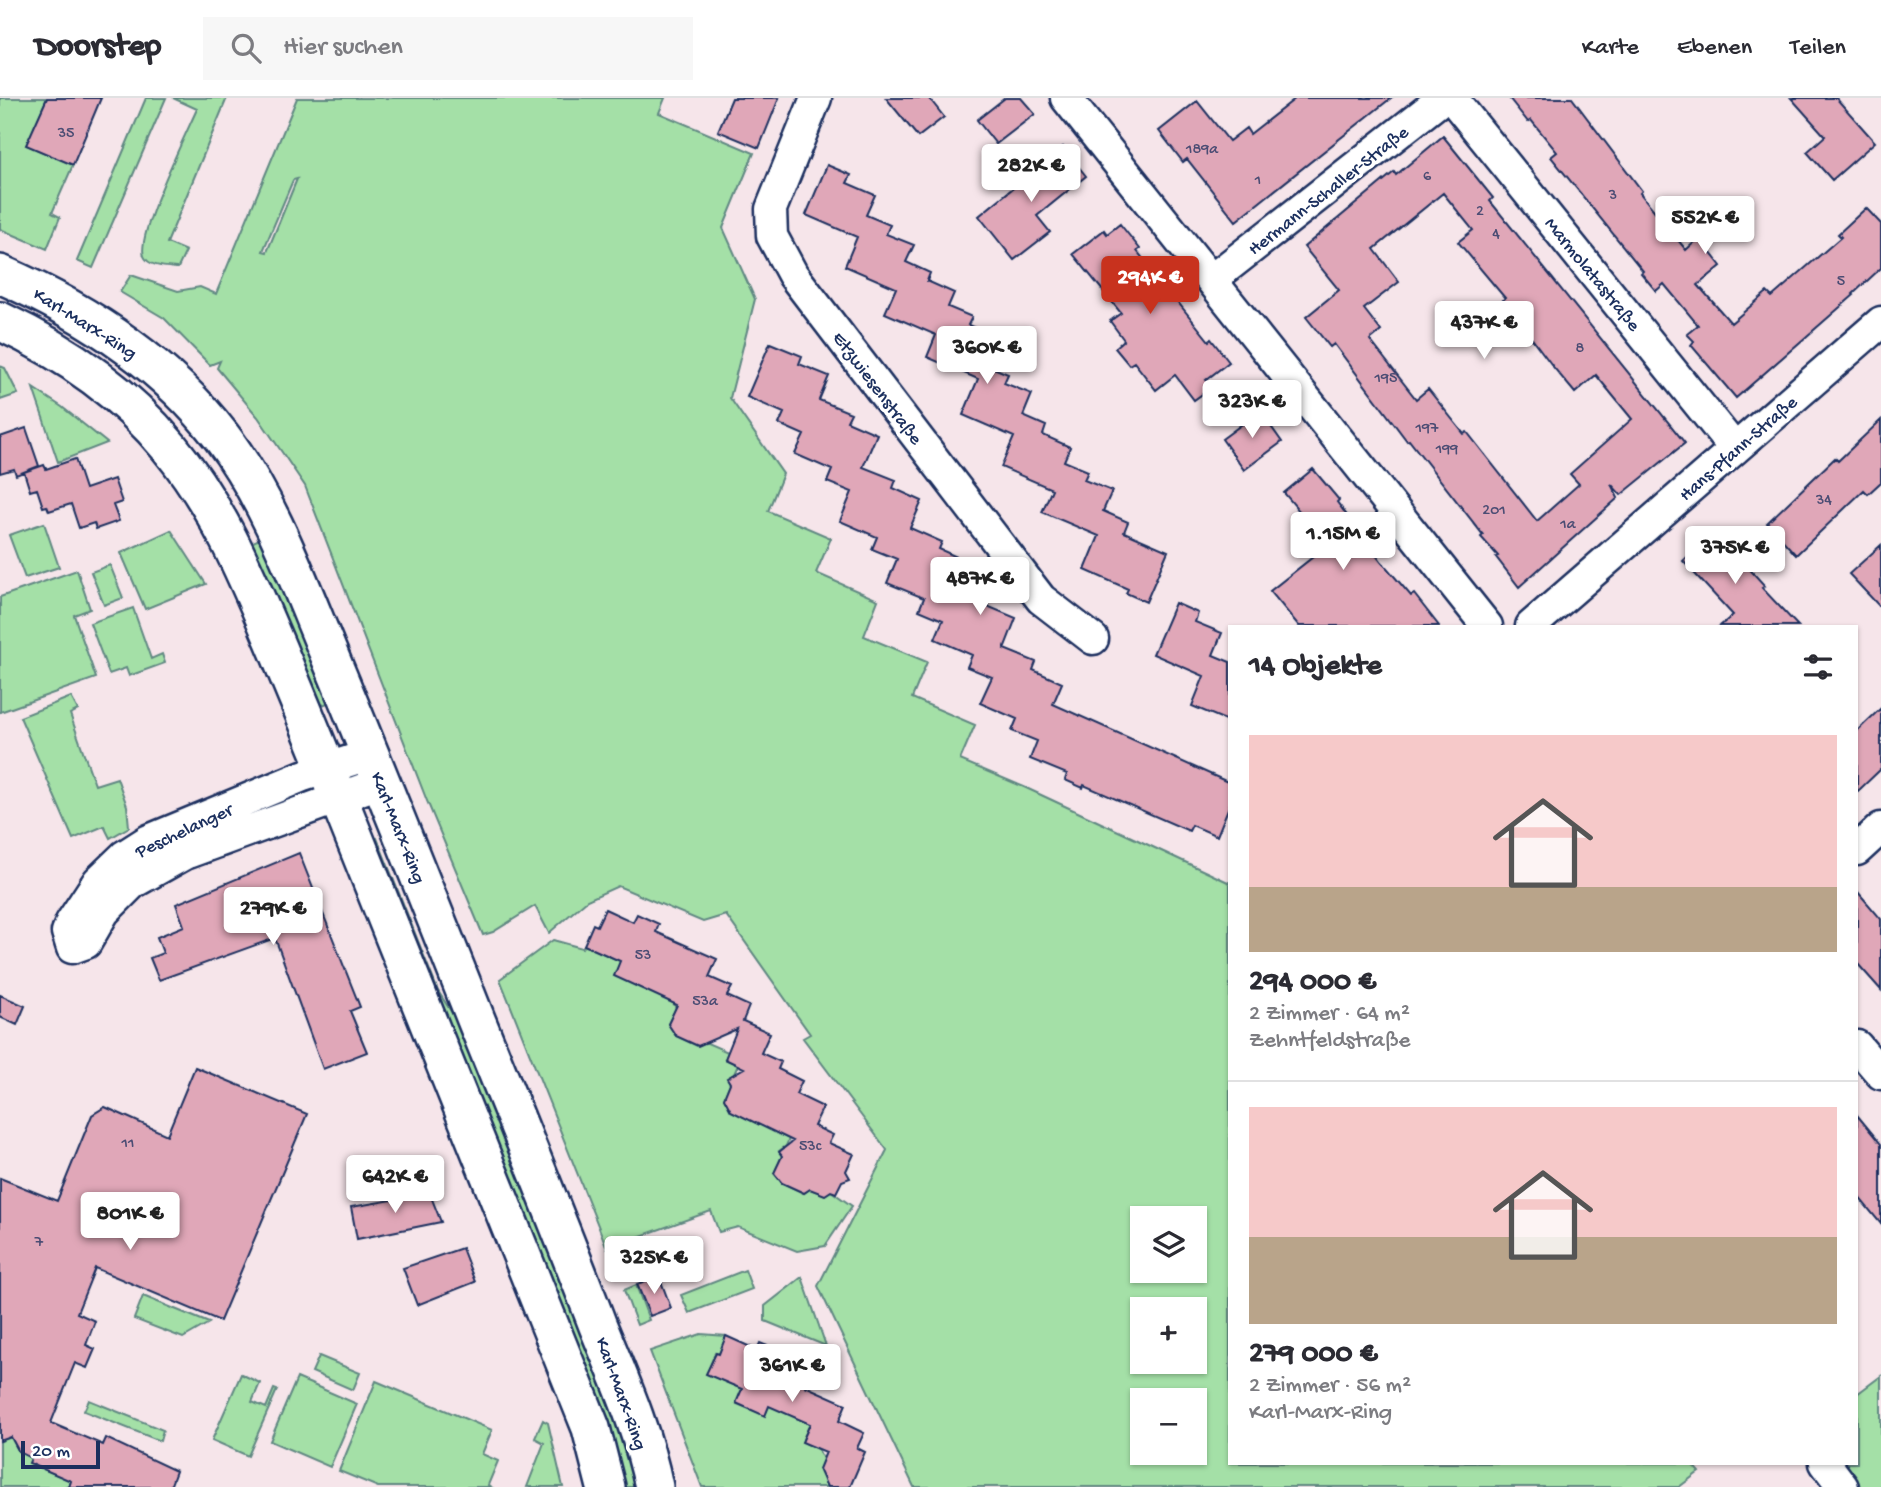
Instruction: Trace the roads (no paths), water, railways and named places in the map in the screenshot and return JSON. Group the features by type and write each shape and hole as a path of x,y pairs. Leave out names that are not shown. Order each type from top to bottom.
{"main road":[{"name":"Karl-Marx-Ring","path":"0,274 61,302 134,349 182,391 222,437 251,482 293,568 376,768 585,1291 634,1418 654,1487"},
{"path":"0,321 36,338 72,361 125,401 170,447 197,484 232,544 333,782 591,1428 606,1487"}],"street":[{"name":"Etzwiesenstraße","path":"816,98 771,209 772,236 793,275 1041,599 1093,639"},
{"path":"1066,98 1486,625"},
{"name":"Hermann-Schaller-Straße","path":"1210,280 1443,98"},
{"name":"Marmolatastraße","path":"1452,98 1735,449"},
{"name":"Hans-Pfann-Straße","path":"1532,625 1881,322"},
{"name":"Peschelanger","path":"333,782 184,854 133,883 104,912 86,943 72,948 68,938 71,922 98,881 124,856 149,840 376,768"},
{"path":"1858,849 1881,828"},
{"path":"1858,1047 1881,1074"},
{"path":"1826,1465 1843,1487"}]}
